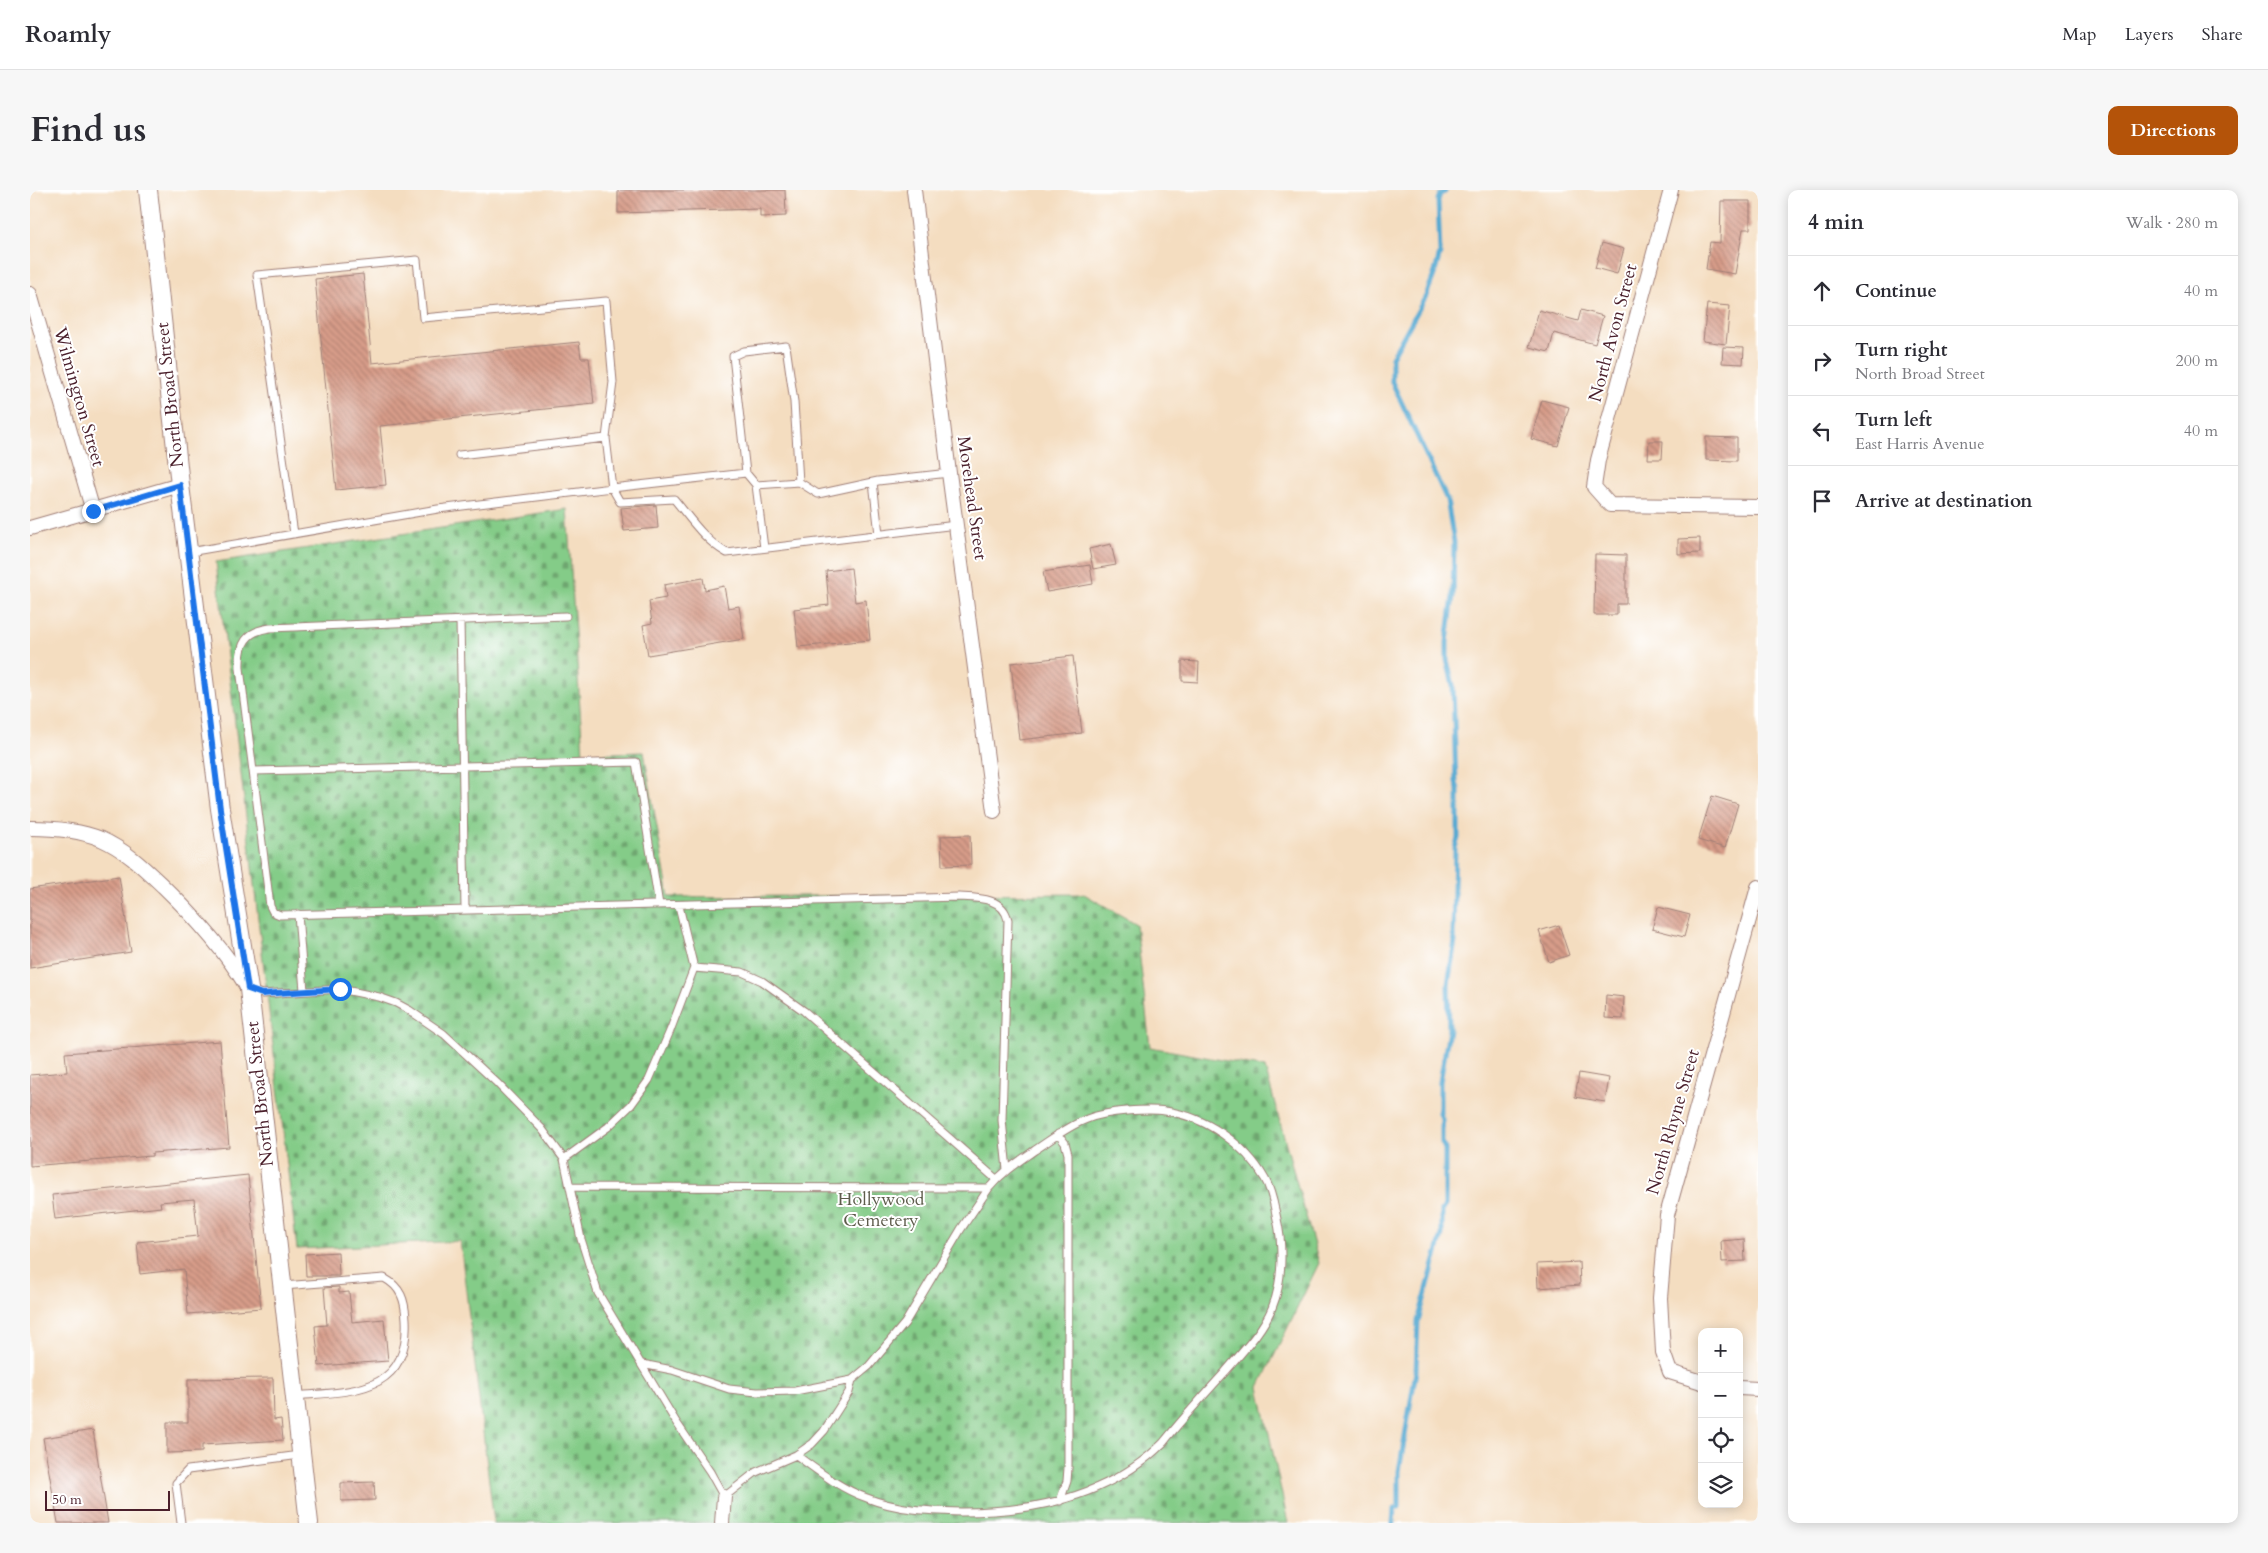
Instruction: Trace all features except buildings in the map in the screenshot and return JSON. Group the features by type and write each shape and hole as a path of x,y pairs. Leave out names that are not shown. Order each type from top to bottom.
{"street":[{"name":"North Broad Street","path":"148,190 188,552 220,809 248,989 280,1287 309,1523"},
{"name":"Morehead Street","path":"914,190 994,811"},
{"name":"North Avon Street","path":"1671,190 1598,460 1594,487 1610,505 1758,507"},
{"name":"Wilmington Street","path":"30,294 93,511"},
{"path":"30,528 180,485"},
{"path":"30,828 75,831 101,839 124,852 145,868 202,925 248,989"},
{"name":"North Rhyne Street","path":"1698,1381 1670,1372 1663,1352 1660,1298 1667,1215 1758,887"},
{"path":"1743,1388 1758,1389"},
{"path":"722,1523 724,1497"}],"lane":[{"path":"294,534 257,275 417,260 423,318 606,301 613,382 606,438 612,488 620,502 674,499 704,535 717,547 727,552 957,525"},
{"path":"764,548 756,485 746,474 733,356 744,351 786,346 794,402 800,482"},
{"path":"459,455 606,438"},
{"path":"756,485 800,482 818,494 873,482 949,473"},
{"path":"188,552 438,509 746,474"},
{"path":"873,482 879,534"},
{"path":"566,616 270,628 258,629 248,636 241,650 240,668 270,906 273,912 280,915 679,906 959,897 987,899 999,905 1006,913 1008,920 1002,1120 1007,1170"},
{"path":"460,620 466,910"},
{"path":"254,771 636,762 659,905"},
{"path":"564,1159 608,1127 639,1095 649,1080 694,968 679,906"},
{"path":"298,914 304,991"},
{"path":"694,968 742,972 762,981 804,1011 996,1179"},
{"path":"248,989 262,994 304,991 352,991 379,997 409,1010 444,1034 542,1129 564,1159 580,1239 593,1282 609,1314 724,1497 756,1472 796,1455 812,1444 824,1431 849,1392 852,1380"},
{"path":"642,1364 672,1370 729,1389 758,1392 795,1391 852,1380 869,1366 906,1324 961,1229 996,1179 1058,1134 1089,1118 1118,1112 1151,1110 1178,1113 1210,1127 1248,1155 1266,1181 1279,1226 1280,1268 1275,1300 1264,1325 1149,1457 1115,1479 1060,1501 1028,1508 977,1512 928,1512 896,1507 867,1498 843,1487 796,1455"},
{"path":"1058,1134 1065,1143 1068,1154 1068,1468 1067,1480 1060,1501"},
{"path":"571,1187 989,1188"},
{"path":"280,1287 384,1278 401,1292 405,1304 406,1338 394,1371 383,1379 345,1391 294,1396"},
{"path":"181,1523 176,1483 188,1470 301,1455"}],"green space":[{"name":"Hollywood Cemetery","path":"567,509 583,754 644,752 669,897 1084,894 1136,924 1150,1047 1265,1068 1319,1263 1259,1387 1288,1523 494,1523 460,1241 297,1249 216,562"}],"waterway":[{"path":"1393,1523 1394,1509 1399,1507 1399,1471 1416,1371 1418,1321 1442,1235 1442,1211 1445,1205 1445,1149 1442,1143 1440,1082 1449,1030 1448,984 1455,941 1453,935 1455,848 1458,838 1458,789 1456,783 1453,685 1447,660 1447,642 1453,596 1454,542 1447,500 1392,382 1392,357 1426,296 1435,272 1440,253 1438,200 1440,194 1445,192 1445,190"}],"route":[{"path":"93,511 180,485 220,809 248,989 262,994 340,989"}]}
